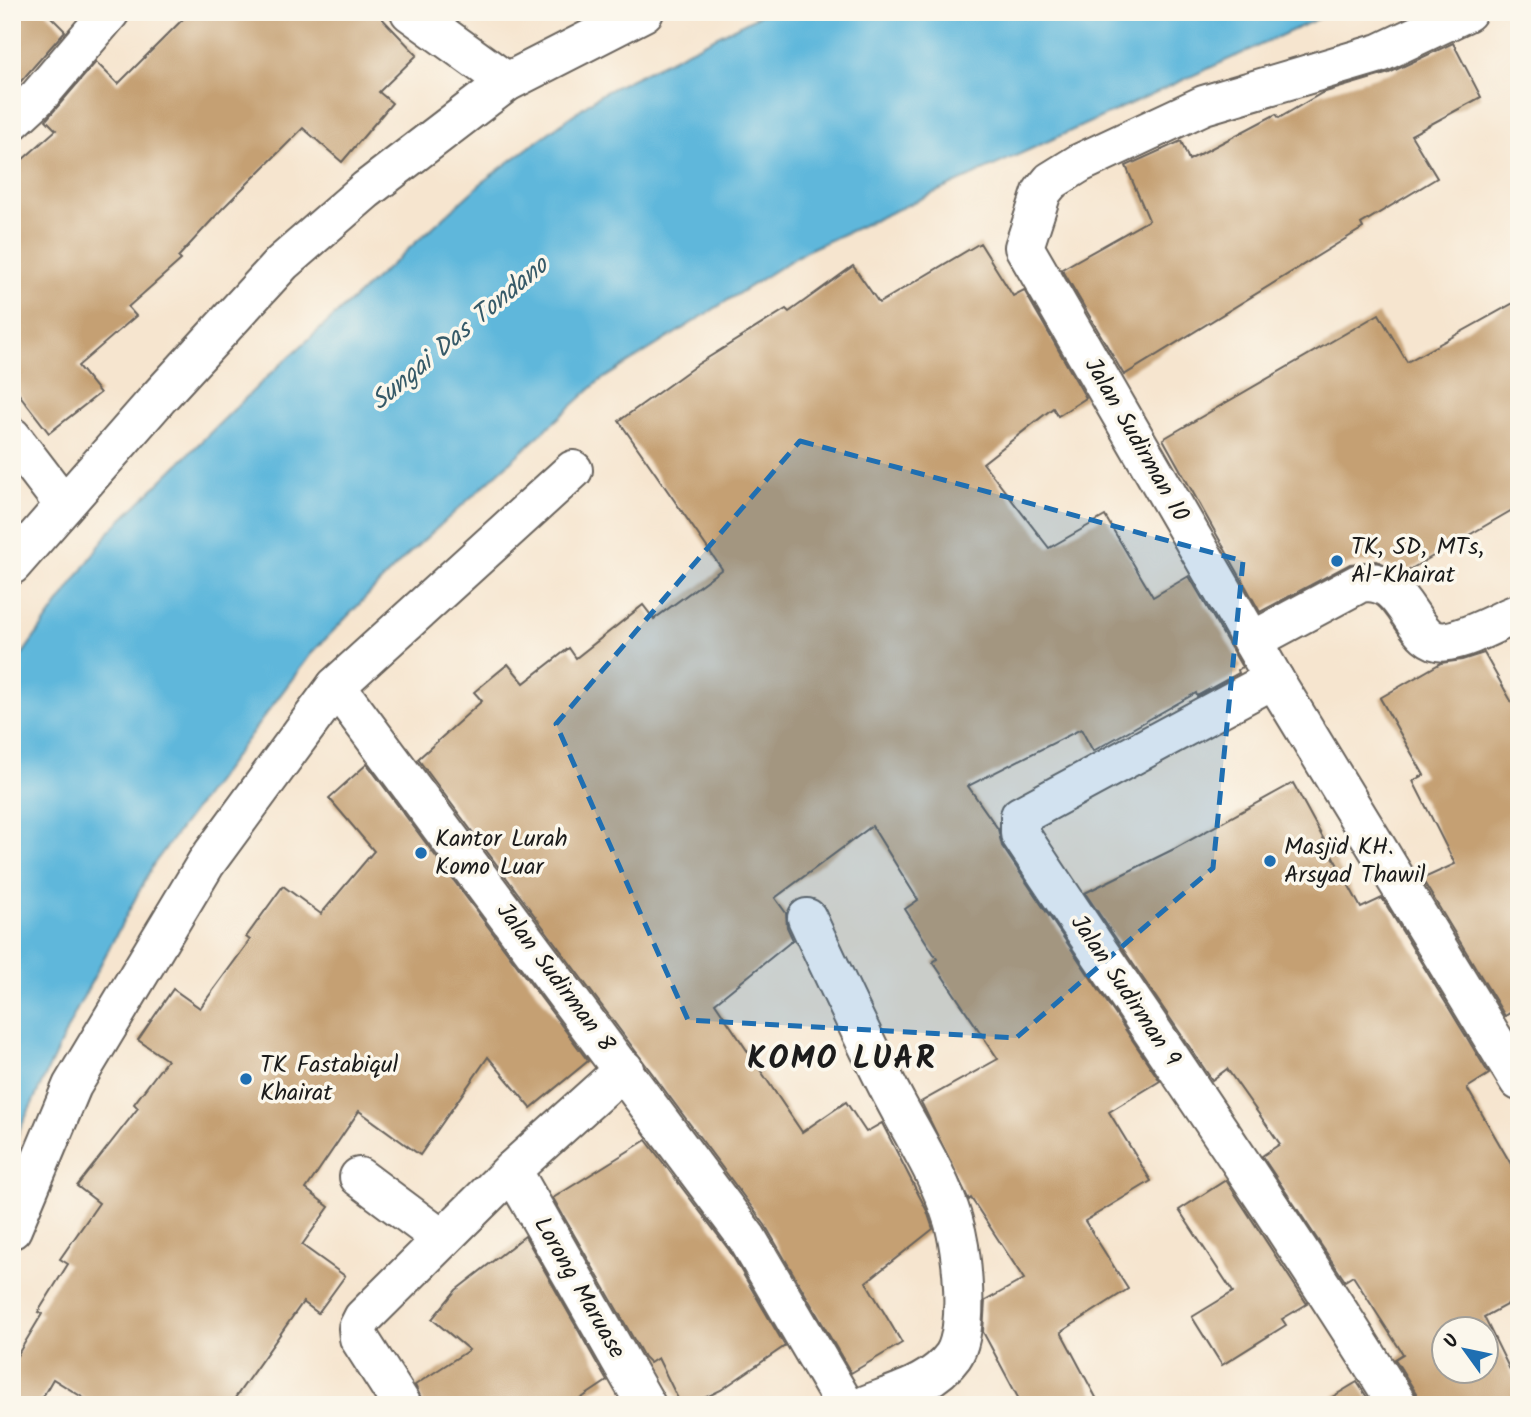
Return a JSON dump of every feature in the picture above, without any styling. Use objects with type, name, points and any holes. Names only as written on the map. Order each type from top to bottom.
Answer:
[{"type":"street","points":[[12,121],[38,97],[110,12]]},
{"type":"street","points":[[410,12],[507,82]]},
{"type":"street","points":[[12,565],[282,263],[366,190],[507,82],[644,12]]},
{"type":"street","name":"Jalan Sudirman 10","points":[[1467,12],[1380,53],[1186,113],[1080,163],[1051,181],[1037,204],[1024,247],[1274,679],[1519,1081]]},
{"type":"street","points":[[12,437],[64,505]]},
{"type":"street","points":[[12,1229],[72,1086],[135,980],[206,863],[336,686],[573,470]]},
{"type":"street","points":[[1252,641],[1360,583],[1370,581],[1380,582],[1394,592],[1423,632],[1433,639],[1446,642],[1519,613]]},
{"type":"street","name":"Jalan Sudirman 9","points":[[1274,679],[1020,816],[1018,825],[1020,834],[1131,1001],[1318,1276],[1398,1405]]},
{"type":"street","name":"Jalan Sudirman 8","points":[[336,686],[624,1069],[747,1238],[845,1405]]},
{"type":"street","points":[[807,918],[891,1093],[930,1164],[954,1221],[963,1277],[961,1328],[954,1355],[923,1383],[866,1405]]},
{"type":"street","points":[[402,1405],[359,1338],[358,1328],[363,1318],[512,1171],[624,1069]]},
{"type":"street","name":"Lorong Maruase","points":[[512,1171],[646,1405]]},
{"type":"street","points":[[359,1177],[442,1239]]},
{"type":"highlighted area","points":[[800,441],[1243,561],[1213,868],[1016,1038],[688,1020],[556,724]]},
{"type":"water","name":"Sungai Das Tondano","points":[[766,12],[1333,12],[806,251],[598,382],[402,560],[311,654],[153,865],[75,1013],[12,1146],[12,669],[110,531],[267,377],[486,179],[601,94]]},
{"type":"building","points":[[12,12],[46,12],[65,31],[15,88],[12,86]]},
{"type":"building","points":[[190,12],[376,12],[417,55],[379,92],[392,103],[342,162],[303,128],[222,209],[178,257],[181,260],[128,307],[136,316],[78,366],[100,393],[49,433],[12,385],[12,169],[56,130],[46,120],[96,62],[118,84]]},
{"type":"building","points":[[1453,43],[1481,97],[1411,135],[1437,178],[1361,224],[1363,228],[1124,375],[1062,269],[1149,220],[1126,166],[1181,141],[1189,160],[1276,114],[1279,118],[1322,93],[1389,73]]},
{"type":"building","points":[[980,243],[1013,296],[1024,290],[1086,398],[1058,416],[1053,408],[983,463],[1049,548],[1105,516],[1153,597],[1189,576],[1242,667],[1238,670],[1239,673],[1197,696],[1196,693],[1093,751],[1081,729],[968,786],[998,829],[1002,846],[1160,1081],[1109,1112],[1151,1181],[1085,1221],[1128,1289],[1061,1332],[1100,1405],[1022,1405],[983,1332],[985,1301],[1024,1279],[971,1198],[969,1200],[921,1102],[998,1059],[933,962],[937,959],[905,909],[918,900],[872,826],[775,898],[786,913],[787,927],[793,940],[715,1003],[802,1132],[846,1102],[866,1132],[882,1123],[927,1211],[933,1229],[866,1282],[902,1343],[851,1373],[765,1225],[418,759],[482,701],[474,692],[508,664],[524,683],[569,648],[576,658],[643,605],[654,619],[722,569],[619,421],[698,364],[786,309],[789,312],[853,266],[879,303]]},
{"type":"building","points":[[1519,300],[1519,506],[1404,573],[1377,561],[1350,564],[1260,612],[1163,439],[1379,314],[1407,362]]},
{"type":"building","points":[[1484,653],[1519,715],[1519,1007],[1505,1016],[1422,879],[1455,864],[1413,781],[1424,775],[1380,698],[1441,663]]},
{"type":"building","points":[[367,764],[588,1061],[531,1108],[488,1057],[420,1155],[359,1111],[306,1189],[329,1207],[302,1245],[345,1276],[318,1313],[303,1302],[230,1405],[95,1405],[53,1379],[38,1405],[12,1405],[12,1364],[42,1314],[38,1312],[68,1264],[60,1259],[99,1203],[77,1186],[138,1108],[134,1104],[167,1060],[138,1040],[173,989],[200,1008],[250,940],[246,937],[283,886],[321,914],[374,851],[329,798]]},
{"type":"building","points":[[1293,783],[1361,908],[1382,898],[1489,1074],[1467,1088],[1519,1178],[1519,1298],[1486,1316],[1430,1316],[1430,1386],[1500,1386],[1500,1349],[1519,1388],[1519,1405],[1420,1405],[1416,1393],[1395,1359],[1403,1354],[1353,1276],[1345,1281],[1262,1156],[1280,1144],[1227,1069],[1212,1080],[1085,893],[1174,849]]},
{"type":"building","points":[[646,1140],[729,1250],[785,1346],[721,1390],[690,1405],[681,1405],[658,1358],[650,1363],[644,1357],[553,1198]]},
{"type":"building","points":[[1226,1180],[1307,1304],[1282,1319],[1286,1325],[1222,1365],[1192,1317],[1233,1292],[1179,1210]]},
{"type":"building","points":[[525,1236],[607,1381],[571,1405],[424,1405],[415,1385],[469,1350],[432,1319],[456,1290]]},
{"type":"building","points":[[1357,1382],[1372,1405],[1319,1405]]},
{"type":"place","name":"TK, SD, MTs, Al-Khairat","points":[[1337,561]]},
{"type":"place","name":"Kantor Lurah Komo Luar","points":[[421,853]]},
{"type":"place","name":"Masjid KH. Arsyad Thawil","points":[[1270,861]]},
{"type":"place","name":"TK Fastabiqul Khairat","points":[[246,1079]]},
{"type":"district","name":"KOMO LUAR","points":[[842,1059]]}]
